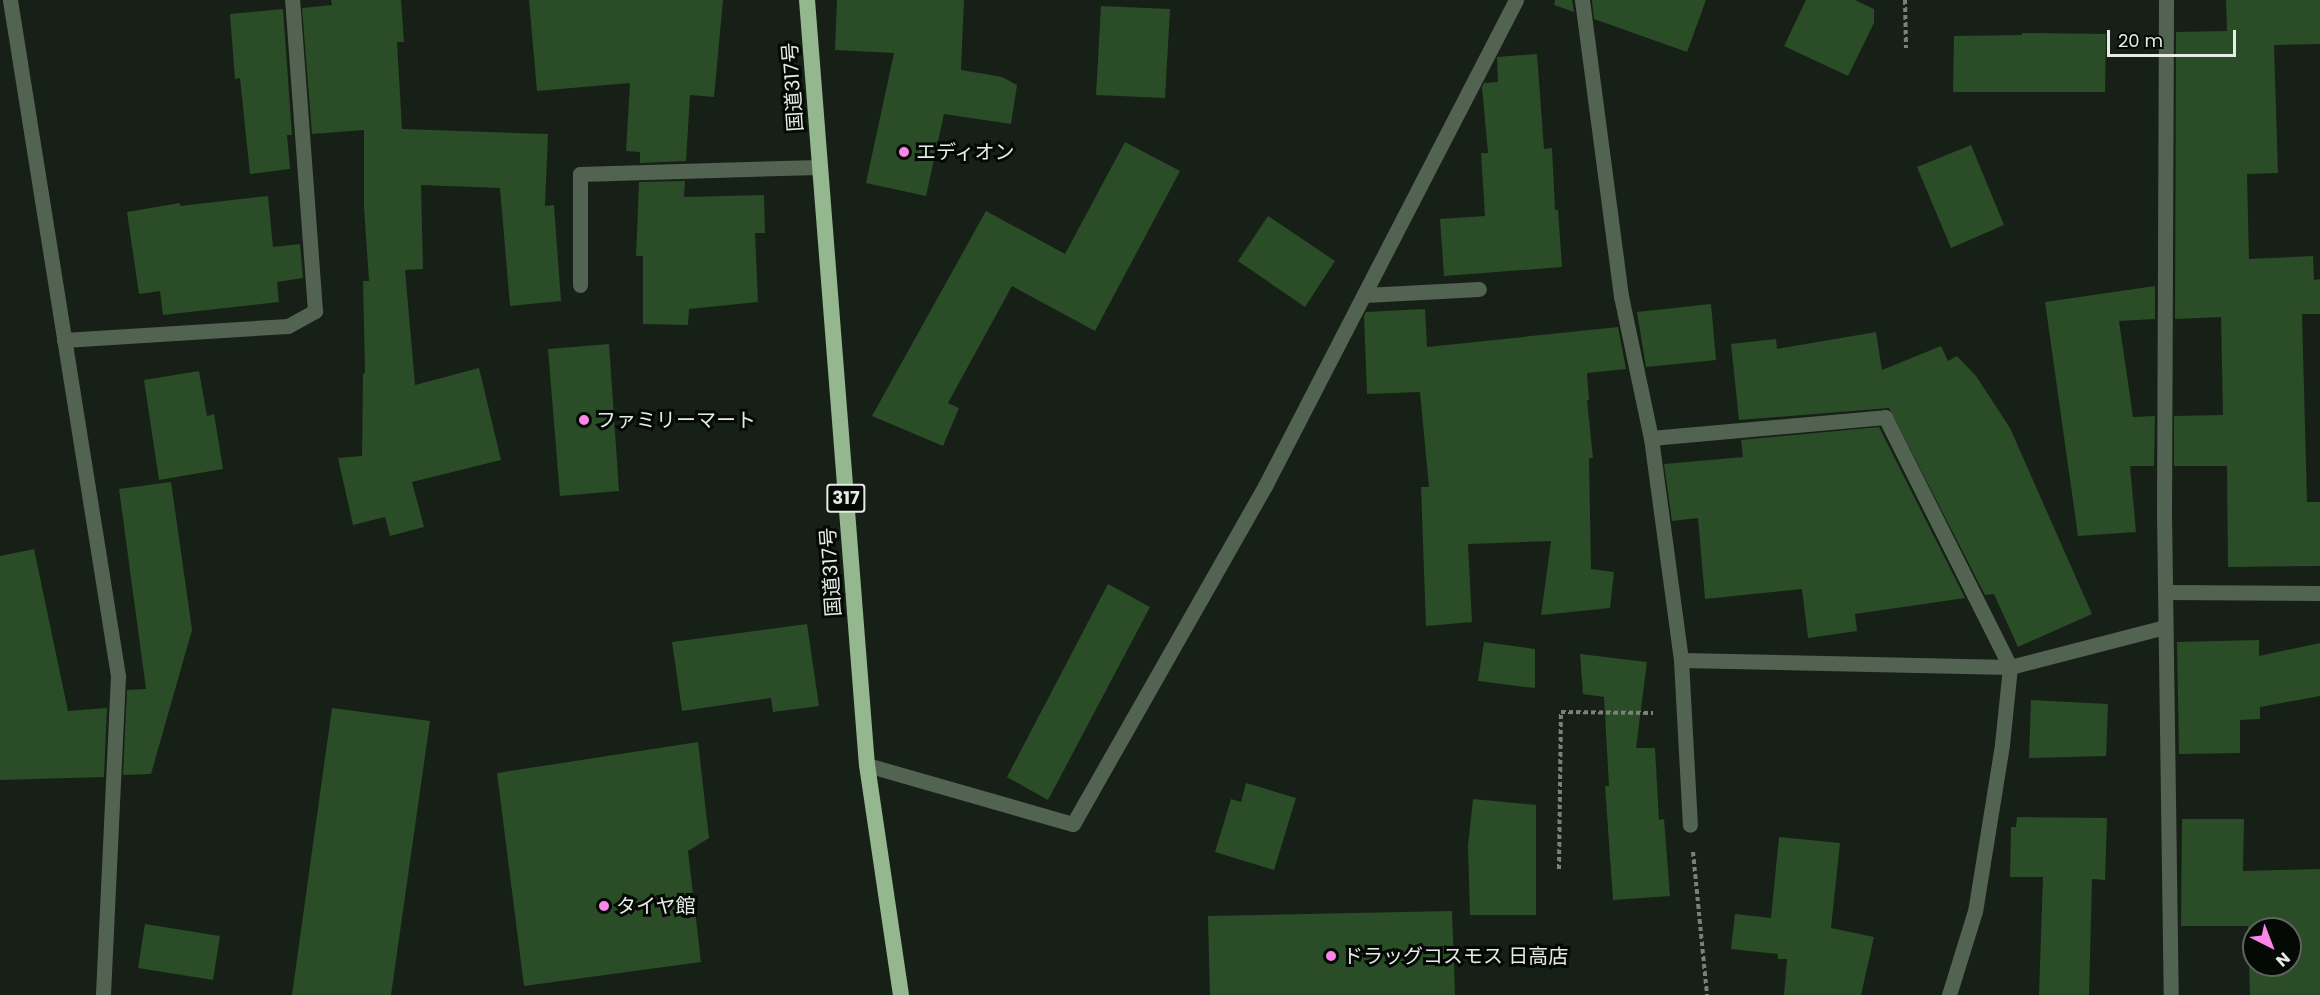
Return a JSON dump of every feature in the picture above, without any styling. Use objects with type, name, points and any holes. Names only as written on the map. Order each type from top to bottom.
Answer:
[{"type":"highway","name":"国道317号","points":[[807,0],[867,765],[901,995]]},
{"type":"street","points":[[10,0],[118,676],[103,995]]},
{"type":"street","points":[[64,340],[288,326],[315,311],[292,0]]},
{"type":"street","points":[[867,765],[1073,824],[1265,486],[1516,0]]},
{"type":"street","points":[[1582,0],[1621,296],[1651,438],[1681,660],[1690,825]]},
{"type":"street","points":[[2166,0],[2164,489],[2171,995]]},
{"type":"street","points":[[580,285],[580,174],[820,167]]},
{"type":"street","points":[[1365,296],[1479,289]]},
{"type":"street","points":[[1651,438],[1885,417],[2010,667],[2002,745],[1975,911],[1949,995]]},
{"type":"street","points":[[2166,592],[2320,593]]},
{"type":"street","points":[[1681,660],[2010,667],[2165,627]]},
{"type":"path","points":[[1905,0],[1906,48]]},
{"type":"path","points":[[1559,869],[1561,712],[1684,714]]},
{"type":"path","points":[[1690,825],[1707,995]]},
{"type":"building","points":[[331,0],[401,0],[404,42],[397,42],[402,129],[548,134],[545,206],[554,205],[561,301],[510,306],[500,188],[421,185],[423,269],[405,270],[415,385],[479,368],[501,460],[412,482],[424,527],[390,536],[385,517],[353,525],[338,458],[362,456],[363,374],[365,373],[363,281],[369,281],[364,207],[364,130],[312,134],[302,8],[332,5]]},
{"type":"building","points":[[529,0],[723,0],[714,97],[690,95],[686,161],[640,163],[640,152],[626,151],[630,83],[537,91]]},
{"type":"building","points":[[837,0],[964,0],[961,70],[1002,77],[1017,85],[1011,124],[944,114],[926,196],[866,183],[894,53],[835,50]]},
{"type":"building","points":[[1555,0],[1572,0],[1574,12],[1554,5]]},
{"type":"building","points":[[1592,0],[1706,0],[1687,52],[1594,19]]},
{"type":"building","points":[[1806,0],[1855,0],[1874,9],[1874,23],[1848,76],[1784,46]]},
{"type":"building","points":[[2226,0],[2320,0],[2320,44],[2274,45],[2278,173],[2247,174],[2249,259],[2313,256],[2314,280],[2320,279],[2320,314],[2302,314],[2307,502],[2320,502],[2320,566],[2228,567],[2227,466],[2174,466],[2174,416],[2223,415],[2221,317],[2175,319],[2176,32],[2227,31]]},
{"type":"building","points":[[1101,6],[1170,9],[1165,98],[1096,95]]},
{"type":"building","points":[[283,9],[292,135],[287,135],[290,169],[250,174],[240,78],[235,79],[230,14]]},
{"type":"building","points":[[2022,33],[2106,34],[2105,92],[1953,92],[1954,36],[2022,35]]},
{"type":"building","points":[[1537,54],[1544,149],[1552,148],[1555,210],[1558,210],[1562,267],[1444,276],[1440,219],[1485,216],[1481,153],[1488,153],[1482,87],[1484,83],[1498,82],[1497,57]]},
{"type":"building","points":[[1125,142],[1180,171],[1095,331],[1012,286],[948,403],[959,408],[943,446],[872,416],[986,211],[1065,254]]},
{"type":"building","points":[[1971,145],[2004,225],[1951,248],[1917,167]]},
{"type":"building","points":[[685,181],[684,197],[764,195],[765,233],[755,233],[758,302],[689,309],[688,325],[643,324],[643,256],[636,256],[639,182]]},
{"type":"building","points":[[268,196],[273,247],[300,244],[303,278],[277,282],[279,302],[163,315],[160,291],[139,294],[127,212],[180,203],[180,206]]},
{"type":"building","points":[[1268,216],[1335,261],[1305,307],[1238,261]]},
{"type":"building","points":[[2155,286],[2155,319],[2119,321],[2133,417],[2155,416],[2154,466],[2130,466],[2136,532],[2078,536],[2045,302]]},
{"type":"building","points":[[1711,304],[1716,360],[1646,367],[1637,312]]},
{"type":"building","points":[[1425,309],[1427,347],[1618,327],[1626,369],[1587,373],[1589,400],[1587,400],[1593,458],[1589,458],[1591,569],[1614,572],[1610,608],[1541,615],[1551,541],[1468,544],[1472,622],[1426,626],[1421,487],[1429,487],[1420,392],[1367,394],[1364,316],[1366,312]]},
{"type":"building","points":[[1876,332],[1882,370],[1941,346],[1948,361],[1957,356],[1976,376],[2010,428],[2092,614],[2018,647],[1994,594],[1985,595],[1889,408],[1739,420],[1731,344],[1776,339],[1777,349]]},
{"type":"building","name":"ファミリーマート","points":[[609,344],[619,491],[560,496],[548,349]]},
{"type":"building","points":[[199,371],[207,416],[214,414],[223,469],[159,480],[144,380]]},
{"type":"building","points":[[1879,427],[1965,598],[1855,614],[1857,631],[1808,638],[1802,589],[1705,599],[1698,518],[1672,521],[1664,464],[1743,457],[1741,440]]},
{"type":"building","points":[[171,482],[192,630],[151,774],[123,775],[127,690],[146,689],[119,489]]},
{"type":"building","points":[[34,549],[68,711],[107,708],[104,777],[0,780],[0,556]]},
{"type":"building","points":[[1108,584],[1150,607],[1048,800],[1007,777]]},
{"type":"building","points":[[807,624],[819,706],[773,712],[771,698],[682,711],[672,642]]},
{"type":"building","points":[[2259,640],[2259,656],[2320,643],[2320,696],[2260,707],[2260,719],[2240,720],[2240,753],[2179,754],[2177,642]]},
{"type":"building","points":[[1484,642],[1535,649],[1535,688],[1478,681]]},
{"type":"building","points":[[1580,654],[1647,662],[1636,748],[1655,748],[1659,820],[1664,819],[1670,896],[1613,900],[1605,786],[1609,786],[1604,697],[1583,694]]},
{"type":"building","points":[[2031,700],[2108,704],[2106,756],[2029,758]]},
{"type":"building","points":[[332,708],[430,721],[391,995],[292,995]]},
{"type":"building","name":"タイヤ館","points":[[698,742],[709,838],[688,851],[701,962],[524,986],[497,773]]},
{"type":"building","points":[[1246,783],[1296,798],[1274,870],[1215,852],[1231,799],[1241,802]]},
{"type":"building","points":[[1473,799],[1536,805],[1536,915],[1470,915],[1468,846]]},
{"type":"building","points":[[2017,817],[2107,818],[2105,880],[2092,879],[2089,995],[2039,995],[2043,877],[2010,877],[2011,827],[2016,827]]},
{"type":"building","points":[[2182,819],[2244,819],[2243,871],[2320,869],[2320,995],[2250,995],[2249,977],[2302,977],[2302,917],[2242,917],[2242,926],[2181,926]]},
{"type":"building","points":[[1779,837],[1840,843],[1831,928],[1874,937],[1861,995],[1784,995],[1787,959],[1778,959],[1778,954],[1731,949],[1735,914],[1771,918]]},
{"type":"building","name":"ドラッグコスモス 日高店","points":[[1452,911],[1455,995],[1210,995],[1208,916]]},
{"type":"building","points":[[145,924],[220,936],[213,980],[138,968]]},
{"type":"place","name":"エディオン","points":[[904,152]]},
{"type":"place","name":"ファミリーマート","points":[[584,420]]},
{"type":"place","name":"タイヤ館","points":[[604,906]]},
{"type":"place","name":"ドラッグコスモス 日高店","points":[[1331,956]]}]
